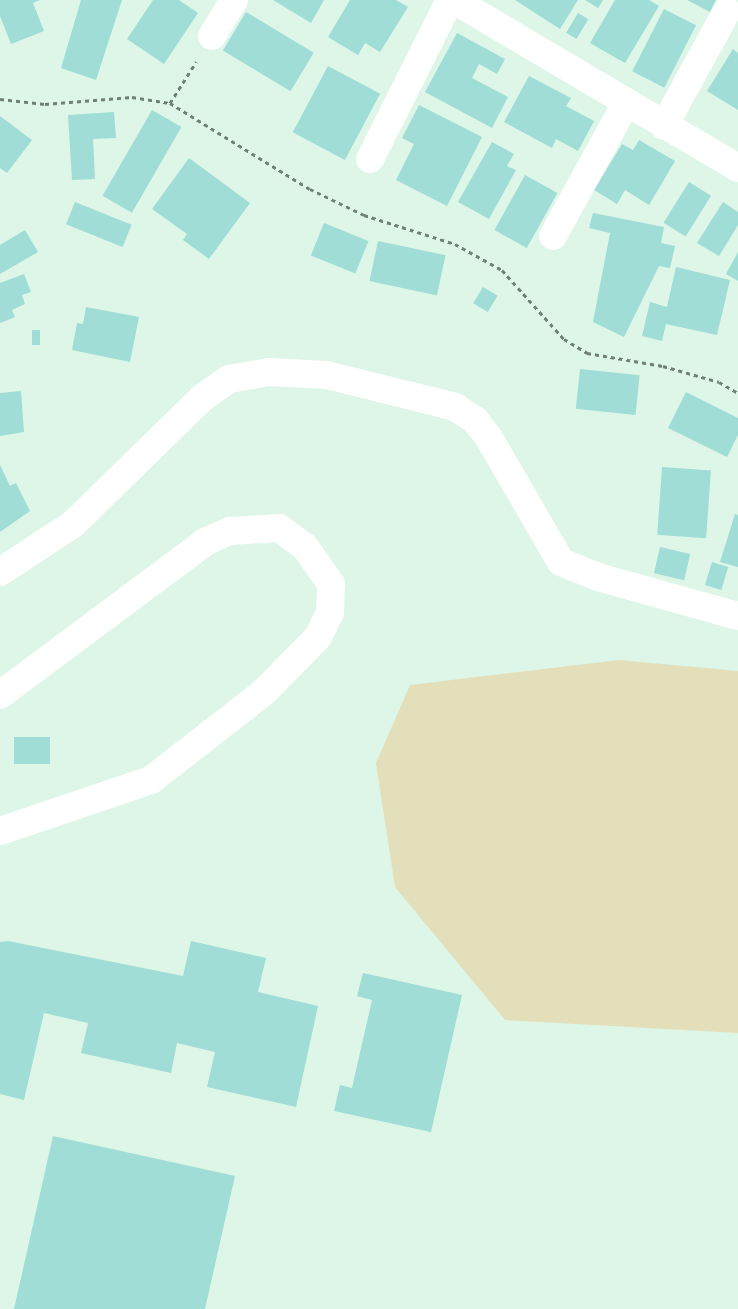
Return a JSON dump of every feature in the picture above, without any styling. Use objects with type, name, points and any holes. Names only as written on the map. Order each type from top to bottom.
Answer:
[{"type":"street","points":[[212,36],[234,0]]},
{"type":"street","points":[[370,159],[452,0],[491,10],[626,103],[738,168]]},
{"type":"street","points":[[664,126],[727,11]]},
{"type":"street","points":[[553,236],[626,103]]},
{"type":"street","points":[[0,572],[73,524],[202,398],[229,380],[268,372],[326,375],[455,407],[475,420],[489,438],[561,562],[598,577],[738,616]]},
{"type":"street","points":[[0,695],[205,542],[230,531],[279,528],[304,547],[330,584],[330,613],[318,637],[264,692],[151,780],[0,831]]},
{"type":"path","points":[[170,103],[212,36]]},
{"type":"path","points":[[0,99],[45,104],[132,97],[170,103],[310,189],[364,215],[455,244],[502,270],[564,339],[587,353],[664,366],[718,382],[738,393]]},
{"type":"shaded area","points":[[619,660],[738,671],[738,1033],[505,1020],[395,887],[376,763],[410,685]]},
{"type":"building","points":[[0,0],[40,0],[33,3],[44,31],[11,44],[0,16]]},
{"type":"building","points":[[81,0],[122,0],[96,80],[61,68]]},
{"type":"building","points":[[153,0],[179,0],[198,13],[164,64],[127,39]]},
{"type":"building","points":[[273,0],[324,0],[311,23]]},
{"type":"building","points":[[350,0],[396,0],[408,7],[380,52],[365,43],[358,55],[328,37]]},
{"type":"building","points":[[515,0],[578,0],[560,29]]},
{"type":"building","points":[[585,0],[603,0],[598,8]]},
{"type":"building","points":[[615,0],[649,0],[659,6],[625,63],[590,43]]},
{"type":"building","points":[[687,0],[716,0],[710,12]]},
{"type":"building","points":[[664,9],[696,25],[664,88],[632,71]]},
{"type":"building","points":[[246,12],[314,53],[291,91],[223,51]]},
{"type":"building","points":[[578,13],[588,19],[576,39],[566,33]]},
{"type":"building","points":[[457,33],[505,59],[497,74],[479,64],[472,78],[508,97],[492,128],[425,92]]},
{"type":"building","points":[[733,49],[738,53],[738,110],[707,91]]},
{"type":"building","points":[[328,66],[380,94],[345,160],[293,132]]},
{"type":"building","points":[[529,76],[571,98],[566,106],[594,121],[578,151],[556,139],[552,148],[504,122]]},
{"type":"building","points":[[419,105],[482,137],[447,206],[396,180],[414,144],[402,138]]},
{"type":"building","points":[[152,110],[181,127],[132,213],[103,196]]},
{"type":"building","points":[[114,112],[116,138],[93,139],[95,179],[72,180],[68,115]]},
{"type":"building","points":[[0,116],[32,140],[7,173],[0,168]]},
{"type":"building","points":[[639,140],[675,161],[649,205],[625,190],[617,204],[594,190],[622,144],[633,150]]},
{"type":"building","points":[[492,142],[514,154],[507,166],[516,170],[489,219],[458,202]]},
{"type":"building","points":[[189,158],[250,203],[209,259],[183,240],[187,234],[152,209]]},
{"type":"building","points":[[525,175],[557,193],[527,248],[494,230]]},
{"type":"building","points":[[689,182],[711,196],[686,236],[664,223]]},
{"type":"building","points":[[75,202],[132,225],[123,247],[66,224]]},
{"type":"building","points":[[723,202],[738,212],[738,225],[719,256],[697,243]]},
{"type":"building","points":[[593,213],[664,227],[661,243],[675,246],[670,268],[659,266],[624,337],[593,322],[610,233],[589,228]]},
{"type":"building","points":[[324,223],[369,241],[355,273],[311,255]]},
{"type":"building","points":[[25,230],[38,252],[0,274],[0,245]]},
{"type":"building","points":[[378,241],[445,255],[437,295],[369,281]]},
{"type":"building","points":[[738,252],[738,281],[726,274]]},
{"type":"building","points":[[676,267],[730,280],[717,335],[666,324],[662,341],[642,336],[650,302],[667,307]]},
{"type":"building","points":[[24,274],[31,292],[22,295],[25,304],[12,310],[15,317],[0,323],[0,283]]},
{"type":"building","points":[[483,287],[498,296],[488,312],[473,303]]},
{"type":"building","points":[[86,307],[139,317],[130,362],[72,350],[77,323],[83,324]]},
{"type":"building","points":[[32,330],[40,330],[40,345],[32,345]]},
{"type":"building","points":[[580,369],[640,375],[635,415],[576,409]]},
{"type":"building","points":[[21,391],[24,432],[0,436],[0,393]]},
{"type":"building","points":[[686,392],[738,418],[738,435],[727,457],[668,428]]},
{"type":"building","points":[[0,465],[10,486],[16,483],[30,511],[0,532]]},
{"type":"building","points":[[662,467],[711,470],[706,538],[657,535]]},
{"type":"building","points":[[735,514],[738,515],[738,567],[720,562]]},
{"type":"building","points":[[660,547],[690,554],[684,580],[654,573]]},
{"type":"building","points":[[712,562],[728,567],[721,590],[705,585]]},
{"type":"building","points":[[14,737],[50,737],[50,764],[14,764]]},
{"type":"building","points":[[8,941],[183,976],[191,941],[266,958],[258,992],[318,1006],[296,1107],[207,1087],[215,1052],[177,1043],[171,1073],[81,1053],[88,1023],[44,1013],[24,1100],[0,1094],[0,942]]},
{"type":"building","points":[[363,973],[462,995],[431,1132],[334,1111],[340,1085],[352,1088],[372,1000],[357,996]]},
{"type":"building","points":[[53,1136],[235,1176],[205,1309],[14,1309]]}]
